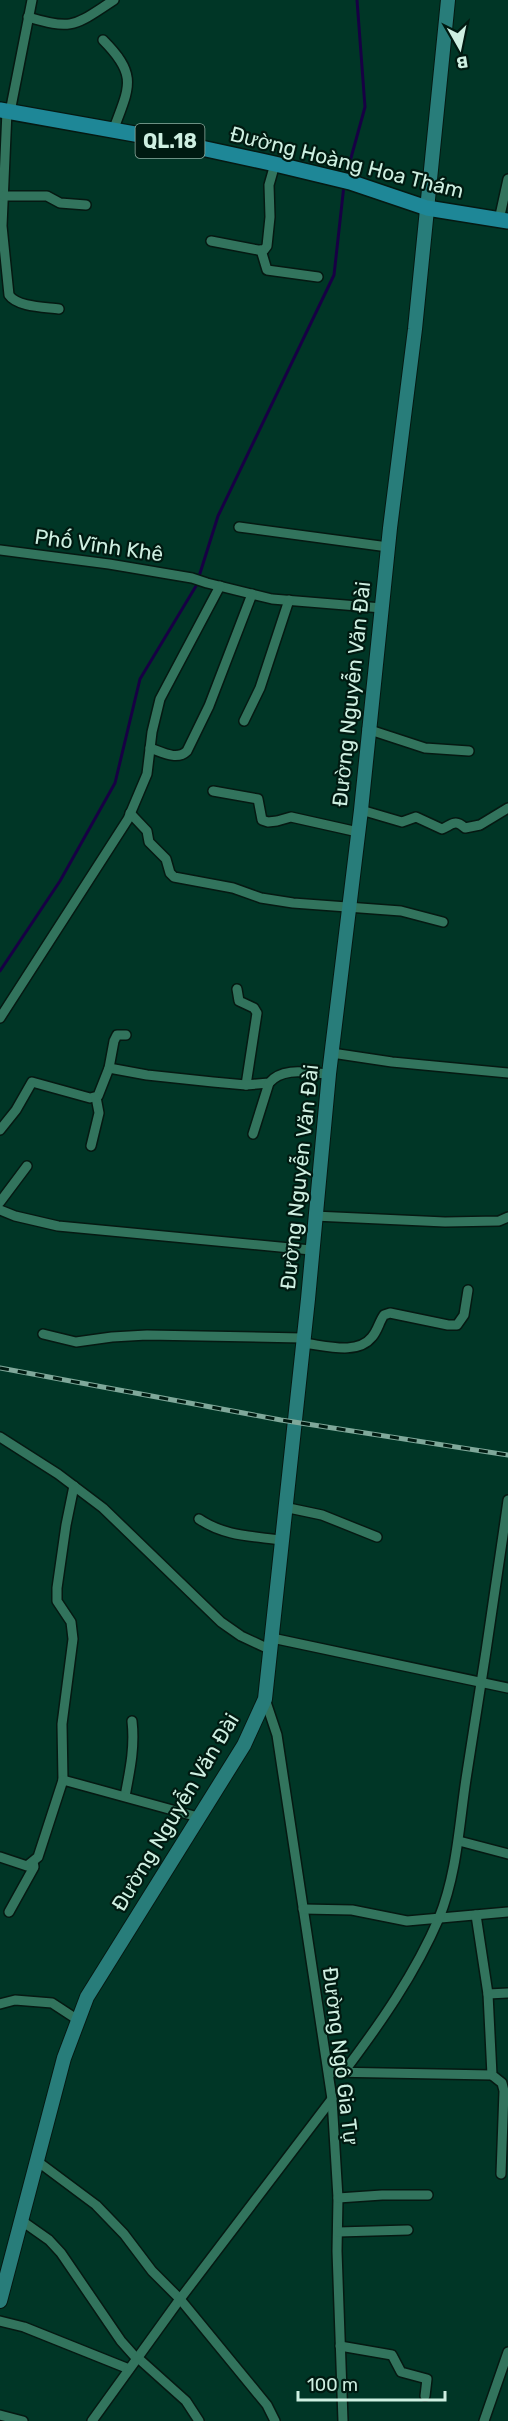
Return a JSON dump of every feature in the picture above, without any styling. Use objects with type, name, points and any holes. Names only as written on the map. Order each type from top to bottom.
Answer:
[{"type":"main road","name":"Đường Hoàng Hoa Thám","points":[[6,111],[275,164],[344,181],[427,207],[504,220]]},
{"type":"street","points":[[32,0],[6,111],[3,243],[9,295],[12,300],[59,309]]},
{"type":"street","points":[[28,17],[55,25],[70,26],[84,20],[114,0]]},
{"type":"street","name":"Đường Nguyễn Văn Đài","points":[[0,2301],[64,2058],[87,1997],[244,1745],[265,1699],[329,1074],[361,810],[367,729],[427,207],[448,0]]},
{"type":"street","points":[[103,40],[119,55],[127,70],[127,93],[113,131]]},
{"type":"street","points":[[211,241],[264,250],[268,242],[270,185],[275,164]]},
{"type":"street","points":[[504,220],[508,179]]},
{"type":"street","points":[[4,196],[48,196],[60,203],[86,205]]},
{"type":"street","points":[[261,250],[267,270],[318,277]]},
{"type":"street","points":[[238,527],[388,547]]},
{"type":"street","name":"Phố Vĩnh Khê","points":[[0,550],[109,564],[192,578],[220,586]]},
{"type":"street","points":[[0,1018],[52,934],[110,849],[130,813],[147,774],[160,699],[220,586],[289,600],[382,608]]},
{"type":"street","points":[[150,748],[177,756],[187,751],[209,706],[252,594]]},
{"type":"street","points":[[244,721],[260,688],[289,600]]},
{"type":"street","points":[[367,729],[425,748],[469,751]]},
{"type":"street","points":[[213,791],[258,799],[262,820],[268,822],[291,817],[358,832]]},
{"type":"street","points":[[361,810],[402,822],[416,817],[442,829],[455,822],[459,822],[465,828],[474,827],[506,812]]},
{"type":"street","points":[[130,813],[147,831],[149,842],[166,859],[170,873],[174,877],[233,888],[261,898],[401,911],[443,922]]},
{"type":"street","points":[[237,989],[239,1001],[254,1008],[257,1013],[246,1085]]},
{"type":"street","points":[[91,1146],[99,1113],[96,1097],[109,1068],[114,1041],[117,1035],[126,1035]]},
{"type":"street","points":[[333,1053],[392,1062],[508,1073]]},
{"type":"street","points":[[109,1068],[147,1075],[246,1085],[269,1083]]},
{"type":"street","points":[[253,1134],[269,1083],[275,1076],[296,1072],[329,1074]]},
{"type":"street","points":[[0,1130],[16,1110],[32,1082],[90,1098],[96,1097]]},
{"type":"street","points":[[0,1202],[27,1166]]},
{"type":"street","points":[[0,1210],[58,1226],[311,1250]]},
{"type":"street","points":[[314,1216],[445,1222],[499,1221],[508,1217]]},
{"type":"street","points":[[43,1334],[76,1342],[147,1335],[302,1340],[352,1348],[363,1345],[376,1331],[384,1315],[390,1313],[448,1325],[457,1324],[464,1315],[468,1290]]},
{"type":"street","points":[[0,1437],[75,1486],[103,1508],[221,1622],[242,1636],[271,1644],[508,1688]]},
{"type":"street","points":[[0,1857],[27,1866],[38,1857],[63,1780],[62,1724],[73,1639],[71,1622],[57,1600],[57,1588],[66,1525],[75,1486]]},
{"type":"street","points":[[344,2073],[398,1995],[439,1917],[451,1881],[459,1841],[508,1500]]},
{"type":"street","points":[[284,1507],[322,1515],[377,1537]]},
{"type":"street","points":[[199,1519],[214,1529],[229,1534],[280,1540]]},
{"type":"street","name":"Đường Ngô Gia Tự","points":[[265,1699],[277,1735],[332,2099],[338,2198],[343,2421]]},
{"type":"street","points":[[125,1796],[133,1758],[132,1721]]},
{"type":"street","points":[[63,1780],[198,1817]]},
{"type":"street","points":[[459,1841],[508,1854]]},
{"type":"street","points":[[9,1912],[34,1867],[33,1863]]},
{"type":"street","points":[[303,1909],[352,1910],[407,1921],[508,1912]]},
{"type":"street","points":[[476,1915],[488,1994],[492,2075]]},
{"type":"street","points":[[488,1994],[508,1993]]},
{"type":"street","points":[[0,2004],[15,2000],[52,2003],[78,2020]]},
{"type":"street","points":[[329,2072],[492,2075],[502,2083],[506,2101],[501,2174]]},
{"type":"street","points":[[92,2421],[180,2299],[332,2099]]},
{"type":"street","points":[[38,2161],[96,2205],[124,2234],[152,2271],[180,2299],[267,2405],[275,2421]]},
{"type":"street","points":[[338,2198],[428,2195]]},
{"type":"street","points":[[22,2220],[61,2253],[121,2341],[186,2401],[199,2421]]},
{"type":"street","points":[[338,2232],[408,2230]]},
{"type":"street","points":[[0,2320],[24,2327],[129,2369]]},
{"type":"street","points":[[340,2346],[392,2355],[400,2372],[427,2379],[425,2396]]},
{"type":"street","points":[[484,2421],[508,2352]]},
{"type":"street","points":[[0,2415],[23,2421]]},
{"type":"waterway","points":[[346,176],[365,107],[357,0]]},
{"type":"waterway","points":[[0,971],[60,881],[115,783],[140,679],[196,586],[218,516],[334,275],[344,185]]},
{"type":"railway","points":[[0,1368],[281,1420],[508,1455]]}]
